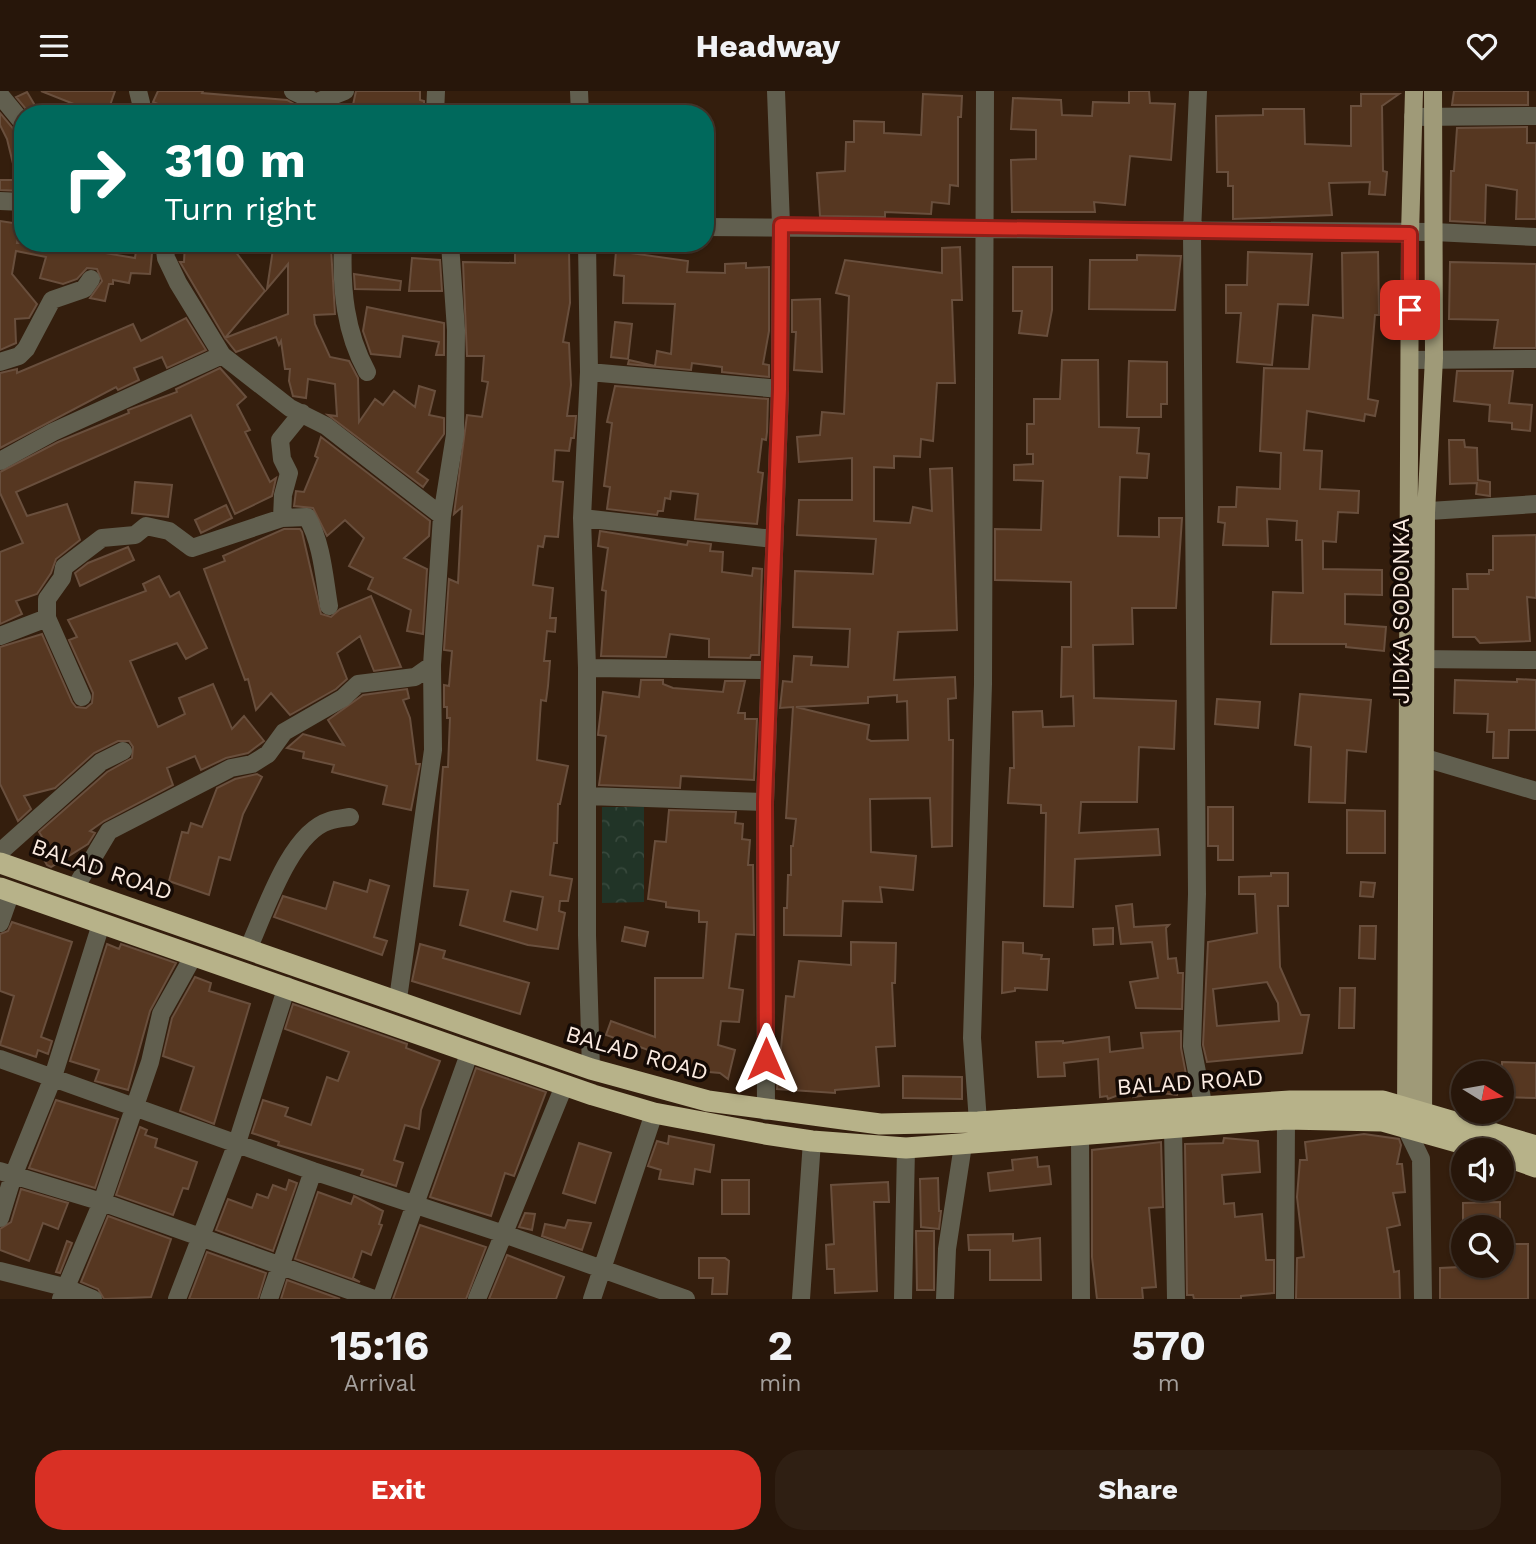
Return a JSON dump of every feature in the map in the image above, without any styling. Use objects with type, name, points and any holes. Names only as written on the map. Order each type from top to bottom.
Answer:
[{"type":"highway","name":"BALAD ROAD","points":[[0,863],[249,947],[591,1069],[708,1101],[766,1111],[880,1124],[978,1122],[1204,1109],[1290,1101],[1383,1101],[1414,1120],[1457,1138]]},
{"type":"highway","name":"BALAD ROAD","points":[[6,890],[287,986],[469,1054],[564,1086],[654,1114],[812,1141],[906,1148],[1286,1119],[1414,1120],[1536,1146]]},
{"type":"highway","points":[[1514,1159],[1536,1167]]},
{"type":"main road","name":"JIDKA SODONKA","points":[[1413,91],[1410,361],[1426,660],[1414,1120]]},
{"type":"main road","name":"JIDKA SODONKA","points":[[1414,1120],[1406,757],[1407,658],[1417,512],[1434,358],[1433,91]]},
{"type":"street","points":[[293,91],[310,102],[345,91]]},
{"type":"street","points":[[766,1111],[765,802],[780,389],[781,225],[776,91]]},
{"type":"street","points":[[978,1122],[972,1038],[982,684],[982,230],[985,91]]},
{"type":"street","points":[[1198,91],[1192,232],[1197,894],[1192,1046],[1204,1109]]},
{"type":"street","points":[[0,95],[14,112]]},
{"type":"street","points":[[1413,117],[1536,116]]},
{"type":"street","points":[[714,227],[781,225],[982,230],[1410,234],[1434,232],[1536,237]]},
{"type":"street","points":[[165,252],[177,283],[222,355],[302,413],[326,426],[442,516]]},
{"type":"street","points":[[343,252],[342,296],[346,320],[367,372]]},
{"type":"street","points":[[398,999],[433,750],[432,665],[442,516],[455,435],[457,384],[450,252]]},
{"type":"street","points":[[587,252],[589,372],[582,518],[587,668],[591,1069]]},
{"type":"street","points":[[0,362],[19,356],[52,300],[84,289],[91,279]]},
{"type":"street","points":[[0,461],[53,432],[222,355]]},
{"type":"street","points":[[1410,361],[1434,358],[1536,359]]},
{"type":"street","points":[[589,372],[780,389]]},
{"type":"street","points":[[282,518],[283,495],[289,473],[282,459],[280,440],[302,413]]},
{"type":"street","points":[[1417,512],[1536,504]]},
{"type":"street","points":[[82,697],[47,618],[47,599],[62,578],[64,566],[102,538],[135,535],[146,526],[169,531],[192,548],[282,518],[307,517],[320,550],[329,606]]},
{"type":"street","points":[[582,518],[773,539]]},
{"type":"street","points":[[0,636],[47,618]]},
{"type":"street","points":[[1407,658],[1536,660]]},
{"type":"street","points":[[75,888],[109,831],[231,768],[252,764],[268,754],[284,732],[343,698],[358,684],[415,677],[432,665]]},
{"type":"street","points":[[587,668],[768,670]]},
{"type":"street","points":[[0,852],[84,776],[122,751]]},
{"type":"street","points":[[1406,757],[1425,758],[1536,791]]},
{"type":"street","points":[[587,796],[765,802]]},
{"type":"street","points":[[249,947],[289,860],[304,838],[327,821],[351,817]]},
{"type":"street","points":[[0,923],[6,890]]},
{"type":"street","points":[[0,1218],[6,1174],[52,1080],[101,924]]},
{"type":"street","points":[[63,1293],[102,1202],[150,1062],[161,1014],[194,955]]},
{"type":"street","points":[[177,1299],[237,1143],[287,986]]},
{"type":"street","points":[[381,1299],[469,1054]]},
{"type":"street","points":[[0,1059],[52,1080],[683,1298]]},
{"type":"street","points":[[477,1299],[564,1086]]},
{"type":"street","points":[[592,1299],[654,1114]]},
{"type":"street","points":[[1285,1299],[1286,1119]]},
{"type":"street","points":[[1414,1120],[1421,1159],[1423,1299]]},
{"type":"street","points":[[1173,1127],[1176,1299]]},
{"type":"street","points":[[1080,1136],[1081,1299]]},
{"type":"street","points":[[801,1299],[812,1141]]},
{"type":"street","points":[[945,1299],[947,1249],[963,1145]]},
{"type":"street","points":[[903,1299],[906,1148]]},
{"type":"street","points":[[269,1299],[313,1171]]},
{"type":"street","points":[[6,1174],[102,1202],[374,1299]]},
{"type":"street","points":[[0,1271],[63,1293],[93,1299]]},
{"type":"green space","points":[[602,807],[644,807],[644,902],[602,903]]},
{"type":"building","points":[[41,91],[115,91],[110,105],[76,105]]},
{"type":"building","points":[[158,91],[203,91],[202,93],[287,100],[296,105],[160,105],[153,102]]},
{"type":"building","points":[[356,91],[420,91],[420,100],[424,101],[424,105],[353,105]]},
{"type":"building","points":[[1129,91],[1149,91],[1150,103],[1175,104],[1171,160],[1130,156],[1125,205],[1094,202],[1095,212],[1012,212],[1011,160],[1036,159],[1036,130],[1011,129],[1013,98],[1061,100],[1062,115],[1092,116],[1093,102],[1129,103]]},
{"type":"building","points":[[1454,91],[1528,91],[1528,105],[1452,105]]},
{"type":"building","points":[[27,92],[35,105],[23,105],[16,97]]},
{"type":"building","points":[[923,94],[962,96],[961,117],[958,117],[958,186],[950,185],[949,204],[932,202],[931,214],[885,212],[885,217],[820,216],[817,173],[845,171],[846,142],[854,142],[854,121],[884,122],[884,133],[921,135]]},
{"type":"building","points":[[1361,94],[1399,94],[1382,106],[1383,171],[1387,172],[1385,195],[1369,194],[1370,182],[1329,183],[1332,215],[1233,219],[1233,186],[1228,186],[1228,172],[1217,172],[1216,116],[1263,115],[1263,109],[1304,109],[1305,144],[1351,146],[1351,106],[1361,106]]},
{"type":"building","points":[[0,113],[14,130],[14,168],[7,139],[0,125]]},
{"type":"building","points":[[1527,127],[1527,143],[1536,143],[1536,219],[1516,219],[1517,190],[1486,185],[1485,223],[1450,221],[1451,171],[1454,171],[1457,128]]},
{"type":"building","points":[[0,180],[14,180],[14,191],[0,190]]},
{"type":"building","points":[[0,221],[14,223],[16,252],[12,274],[37,304],[29,318],[15,319],[16,343],[0,350]]},
{"type":"building","points":[[960,247],[962,300],[952,300],[955,383],[937,383],[933,441],[921,439],[920,457],[894,456],[894,468],[874,467],[874,521],[910,523],[913,507],[932,511],[930,469],[952,468],[957,630],[898,632],[894,680],[955,677],[956,698],[948,699],[949,740],[953,740],[952,846],[932,847],[930,798],[870,799],[871,852],[916,856],[913,890],[880,887],[882,902],[843,901],[841,936],[784,935],[784,908],[787,908],[788,875],[791,875],[791,846],[796,819],[786,818],[793,707],[780,708],[783,681],[792,682],[794,656],[812,657],[811,665],[848,667],[850,629],[793,627],[795,571],[873,574],[876,539],[797,535],[799,500],[852,500],[852,458],[799,462],[797,437],[820,435],[822,412],[844,414],[849,296],[836,293],[845,260],[942,273],[942,248]],"holes":[[[897,695],[897,702],[907,701],[908,740],[871,741],[867,739],[869,725],[796,707],[868,703],[868,697]]]},
{"type":"building","points":[[21,252],[99,252],[135,258],[136,252],[152,252],[150,274],[131,273],[129,283],[113,280],[113,284],[109,284],[105,301],[90,298],[102,281],[97,269],[87,268],[77,279],[63,284],[40,278],[46,257]]},
{"type":"building","points":[[185,252],[236,252],[265,291],[225,338],[180,262],[184,262]]},
{"type":"building","points":[[273,252],[331,252],[335,314],[314,315],[315,324],[330,357],[349,361],[358,378],[359,422],[375,399],[383,405],[394,391],[415,407],[419,386],[435,391],[429,415],[444,418],[444,434],[417,472],[428,480],[423,487],[328,415],[337,416],[335,384],[308,379],[306,398],[293,396],[289,381],[290,369],[285,369],[281,341],[279,345],[276,337],[236,352],[225,338],[288,314],[288,264],[267,289]]},
{"type":"building","points":[[515,252],[569,252],[570,303],[563,342],[569,343],[571,385],[567,416],[576,416],[574,438],[571,438],[569,451],[555,450],[553,481],[563,482],[558,537],[545,536],[543,547],[538,546],[533,585],[553,588],[550,618],[556,618],[555,632],[547,631],[544,661],[550,661],[546,701],[541,700],[537,760],[568,766],[558,804],[557,843],[554,843],[550,875],[572,879],[568,901],[560,901],[559,911],[565,913],[558,949],[528,945],[460,925],[468,890],[434,886],[443,767],[448,767],[450,718],[447,718],[447,707],[444,707],[444,685],[449,686],[452,651],[444,650],[449,579],[458,583],[462,507],[454,514],[467,415],[482,417],[488,382],[482,381],[484,356],[467,356],[463,262],[515,263]],"holes":[[[511,891],[543,897],[537,930],[504,921]]]},
{"type":"building","points":[[616,252],[688,261],[687,272],[725,273],[725,264],[746,263],[746,268],[769,267],[769,331],[763,364],[769,365],[769,377],[722,372],[722,367],[692,363],[691,370],[628,364],[629,360],[655,366],[657,351],[671,354],[675,304],[623,303],[624,276],[614,275]]},
{"type":"building","points":[[1248,252],[1312,254],[1308,305],[1278,304],[1272,365],[1237,362],[1241,313],[1226,313],[1226,285],[1247,285]]},
{"type":"building","points":[[1378,252],[1379,315],[1375,315],[1368,399],[1378,401],[1375,416],[1365,414],[1364,421],[1307,411],[1304,450],[1322,451],[1320,489],[1359,491],[1358,513],[1338,512],[1336,542],[1323,541],[1323,569],[1382,570],[1382,595],[1345,594],[1345,624],[1386,627],[1384,651],[1346,647],[1346,644],[1271,644],[1273,592],[1303,593],[1302,540],[1296,540],[1297,521],[1267,519],[1268,546],[1223,545],[1225,523],[1218,522],[1219,507],[1236,507],[1237,487],[1280,489],[1281,453],[1260,451],[1264,368],[1309,369],[1313,315],[1343,318],[1342,253]]},
{"type":"building","points":[[1137,255],[1181,256],[1175,310],[1089,309],[1090,260],[1137,260]]},
{"type":"building","points":[[412,258],[440,260],[442,291],[409,291]]},
{"type":"building","points":[[1450,262],[1536,264],[1536,348],[1494,348],[1498,320],[1449,319]]},
{"type":"building","points":[[1013,267],[1052,267],[1052,310],[1047,336],[1019,333],[1022,311],[1013,311]]},
{"type":"building","points":[[354,274],[401,281],[400,290],[355,289]]},
{"type":"building","points":[[820,299],[822,372],[794,370],[796,332],[792,332],[792,300]]},
{"type":"building","points":[[367,307],[444,323],[444,355],[436,355],[439,342],[403,336],[400,357],[371,354],[363,331]]},
{"type":"building","points":[[186,318],[206,350],[167,368],[162,357],[134,368],[139,380],[118,390],[116,387],[0,448],[0,373],[17,369],[17,373],[133,324],[141,341]]},
{"type":"building","points":[[615,322],[632,324],[628,359],[611,357]]},
{"type":"building","points":[[1062,360],[1098,360],[1099,427],[1139,428],[1137,453],[1149,454],[1147,478],[1120,477],[1118,536],[1159,537],[1159,518],[1182,518],[1176,608],[1132,608],[1133,644],[1093,645],[1094,698],[1176,701],[1174,749],[1139,747],[1137,802],[1081,802],[1079,833],[1158,829],[1160,855],[1075,859],[1073,907],[1044,906],[1046,813],[1041,813],[1041,805],[1008,803],[1010,768],[1014,768],[1013,712],[1042,711],[1043,727],[1074,726],[1073,696],[1061,697],[1062,647],[1071,647],[1071,582],[995,580],[995,529],[1041,530],[1043,481],[1014,480],[1014,465],[1033,464],[1033,454],[1027,454],[1027,424],[1034,424],[1034,399],[1060,399]]},
{"type":"building","points":[[1129,361],[1167,362],[1167,404],[1161,404],[1161,417],[1127,417]]},
{"type":"building","points":[[220,368],[246,397],[237,405],[250,430],[245,432],[270,482],[276,478],[272,496],[235,514],[191,415],[16,492],[27,516],[67,504],[80,540],[56,559],[51,573],[37,594],[16,601],[22,614],[0,624],[0,552],[23,543],[0,493],[0,472],[58,442],[129,413],[128,410],[177,392],[176,389]]},
{"type":"building","points":[[1457,371],[1513,371],[1509,403],[1532,405],[1530,431],[1512,429],[1512,423],[1489,421],[1490,405],[1454,401]]},
{"type":"building","points":[[615,386],[768,399],[766,440],[762,439],[758,472],[763,473],[757,524],[695,519],[698,494],[671,491],[670,499],[665,498],[663,511],[658,511],[657,515],[607,509],[610,487],[604,486],[612,423],[607,422]]},
{"type":"building","points":[[321,437],[430,521],[429,536],[404,558],[427,569],[423,634],[407,631],[411,610],[368,589],[373,578],[349,566],[364,538],[345,520],[327,536],[313,508],[294,506],[296,491],[304,492],[318,458],[315,456]]},
{"type":"building","points":[[1449,440],[1464,440],[1465,447],[1477,448],[1478,480],[1490,482],[1490,496],[1476,494],[1477,483],[1450,484]]},
{"type":"building","points":[[135,482],[172,485],[168,517],[132,513]]},
{"type":"building","points":[[226,505],[232,518],[201,533],[195,520]]},
{"type":"building","points":[[284,529],[300,529],[302,532],[321,614],[331,617],[340,609],[371,596],[401,667],[374,671],[360,636],[337,653],[347,679],[336,689],[290,715],[271,693],[256,710],[248,679],[245,680],[204,569],[225,561],[223,556]]},
{"type":"building","points":[[600,531],[687,545],[688,541],[711,544],[710,551],[723,552],[722,572],[752,576],[753,568],[762,569],[759,655],[751,655],[750,658],[709,657],[709,639],[670,634],[666,657],[601,656],[606,591],[602,590],[608,548],[598,546]]},
{"type":"building","points":[[1536,535],[1536,598],[1527,597],[1530,641],[1480,643],[1475,637],[1453,637],[1453,589],[1468,589],[1467,574],[1489,574],[1489,570],[1493,570],[1493,536]]},
{"type":"building","points":[[128,547],[134,560],[80,586],[75,573],[88,563]]},
{"type":"building","points":[[159,576],[170,597],[179,592],[207,648],[186,659],[177,643],[130,661],[158,727],[185,714],[179,698],[213,684],[232,729],[244,716],[264,741],[248,753],[226,758],[201,770],[195,756],[167,768],[173,785],[104,821],[90,831],[95,833],[88,844],[51,867],[40,853],[49,848],[39,832],[107,772],[132,758],[133,747],[129,741],[118,741],[94,753],[55,788],[24,796],[31,809],[18,821],[0,784],[0,647],[42,634],[72,702],[76,707],[86,708],[92,703],[93,693],[69,640],[77,637],[68,620],[146,591],[143,584]]},
{"type":"building","points":[[1517,679],[1536,680],[1536,730],[1509,730],[1508,758],[1493,758],[1494,732],[1487,732],[1488,714],[1454,713],[1455,680],[1517,682]]},
{"type":"building","points":[[641,680],[663,680],[663,684],[673,688],[723,692],[725,681],[745,681],[738,713],[745,713],[745,719],[757,719],[754,780],[681,776],[680,788],[599,785],[606,736],[598,735],[603,692],[639,697]]},
{"type":"building","points":[[407,689],[409,698],[403,700],[410,718],[416,764],[420,764],[411,810],[383,804],[387,786],[332,772],[334,765],[303,758],[304,752],[287,748],[303,734],[344,745],[328,720],[363,695]]},
{"type":"building","points":[[1300,694],[1371,700],[1366,752],[1347,750],[1345,803],[1309,802],[1311,747],[1295,745]]},
{"type":"building","points":[[1217,699],[1260,702],[1258,728],[1215,724]]},
{"type":"building","points":[[257,774],[262,777],[243,814],[230,860],[219,857],[209,895],[169,881],[182,832],[188,833],[191,823],[202,827],[217,788],[235,779]]},
{"type":"building","points":[[1208,807],[1233,807],[1233,860],[1218,860],[1218,846],[1208,846]]},
{"type":"building","points":[[669,810],[736,812],[735,823],[743,824],[742,839],[750,840],[748,865],[753,865],[754,935],[736,934],[729,988],[743,990],[739,1022],[721,1021],[718,1045],[735,1050],[728,1079],[720,1073],[653,1067],[654,1052],[606,1035],[611,1021],[655,1037],[655,978],[703,978],[707,922],[699,922],[699,911],[666,907],[666,902],[648,899],[655,841],[666,842]]},
{"type":"building","points":[[1347,810],[1385,811],[1385,853],[1347,853]]},
{"type":"building","points":[[1271,873],[1288,873],[1288,906],[1278,906],[1280,967],[1301,1015],[1309,1015],[1302,1053],[1207,1062],[1203,1045],[1208,942],[1257,933],[1255,894],[1239,894],[1239,877],[1271,876]],"holes":[[[1267,982],[1278,1003],[1279,1021],[1217,1026],[1213,989]]]},
{"type":"building","points":[[370,880],[389,886],[374,937],[387,941],[382,955],[274,917],[283,896],[326,909],[334,882],[367,892]]},
{"type":"building","points":[[1361,882],[1375,883],[1373,897],[1360,896]]},
{"type":"building","points":[[1132,904],[1134,927],[1169,925],[1166,928],[1168,959],[1176,958],[1178,973],[1183,973],[1182,1009],[1136,1008],[1130,982],[1158,978],[1152,942],[1121,944],[1116,906]]},
{"type":"building","points":[[12,922],[72,942],[41,1037],[52,1041],[48,1054],[38,1050],[36,1057],[0,1045],[14,996],[0,991],[0,934],[8,931]]},
{"type":"building","points":[[1360,926],[1376,926],[1375,959],[1359,958]]},
{"type":"building","points":[[625,927],[648,932],[645,946],[622,941]]},
{"type":"building","points":[[1113,928],[1113,944],[1094,945],[1093,929]]},
{"type":"building","points":[[851,942],[896,943],[895,983],[892,983],[895,1046],[876,1047],[879,1086],[835,1090],[835,1093],[777,1089],[786,996],[794,997],[799,961],[851,965]]},
{"type":"building","points":[[1003,942],[1023,943],[1023,953],[1042,955],[1041,959],[1049,959],[1047,990],[1015,988],[1015,991],[1002,993]]},
{"type":"building","points":[[107,944],[119,949],[121,944],[176,963],[150,1011],[128,1090],[95,1081],[99,1070],[70,1061]]},
{"type":"building","points":[[420,944],[445,951],[443,958],[529,983],[520,1014],[412,981]]},
{"type":"building","points":[[195,977],[211,983],[209,991],[250,1004],[214,1124],[180,1111],[194,1067],[163,1056],[172,1018]]},
{"type":"building","points":[[1340,988],[1355,988],[1354,1028],[1339,1028]]},
{"type":"building","points":[[293,1004],[407,1044],[406,1048],[440,1061],[421,1110],[419,1129],[405,1125],[394,1160],[403,1163],[396,1186],[361,1175],[363,1170],[278,1145],[279,1142],[252,1133],[263,1100],[288,1108],[285,1116],[311,1125],[327,1077],[338,1081],[349,1052],[285,1029]]},
{"type":"building","points":[[1181,1031],[1181,1048],[1189,1090],[1179,1089],[1177,1095],[1161,1093],[1133,1097],[1132,1090],[1108,1099],[1107,1096],[1100,1097],[1098,1059],[1064,1063],[1065,1076],[1038,1077],[1036,1042],[1063,1043],[1109,1037],[1110,1052],[1143,1048],[1141,1033]]},
{"type":"building","points":[[1514,1062],[1536,1063],[1536,1098],[1514,1097]]},
{"type":"building","points":[[476,1068],[546,1092],[514,1176],[505,1173],[491,1216],[430,1197]]},
{"type":"building","points":[[903,1076],[962,1077],[962,1099],[903,1098]]},
{"type":"building","points":[[56,1100],[118,1119],[95,1188],[29,1168]]},
{"type":"building","points":[[140,1127],[147,1130],[145,1135],[157,1139],[155,1147],[197,1162],[188,1189],[183,1188],[173,1215],[116,1195]]},
{"type":"building","points":[[1364,1134],[1399,1139],[1401,1145],[1397,1164],[1402,1164],[1405,1192],[1393,1193],[1400,1225],[1387,1228],[1394,1272],[1399,1271],[1400,1299],[1296,1299],[1297,1258],[1304,1257],[1297,1197],[1300,1160],[1307,1160],[1305,1142]]},
{"type":"building","points":[[669,1136],[714,1145],[710,1172],[695,1169],[693,1184],[659,1179],[661,1170],[648,1166],[657,1141],[668,1144]]},
{"type":"building","points":[[1224,1138],[1258,1141],[1260,1172],[1222,1175],[1224,1204],[1234,1203],[1235,1217],[1262,1214],[1266,1260],[1274,1260],[1274,1293],[1241,1296],[1241,1299],[1194,1299],[1193,1295],[1187,1295],[1185,1144],[1223,1143]]},
{"type":"building","points":[[1161,1142],[1163,1207],[1149,1208],[1156,1287],[1142,1288],[1143,1299],[1097,1299],[1092,1257],[1092,1150]]},
{"type":"building","points":[[579,1143],[611,1153],[595,1203],[563,1193]]},
{"type":"building","points":[[1037,1157],[1038,1167],[1049,1166],[1051,1184],[990,1191],[988,1173],[1013,1170],[1012,1160]]},
{"type":"building","points":[[938,1178],[941,1211],[939,1229],[921,1227],[920,1179]]},
{"type":"building","points":[[289,1180],[297,1183],[273,1251],[216,1230],[228,1199],[252,1208],[257,1194],[268,1198],[273,1185],[286,1190]]},
{"type":"building","points":[[722,1180],[749,1180],[749,1214],[722,1214]]},
{"type":"building","points":[[888,1182],[889,1202],[874,1202],[877,1291],[835,1293],[834,1269],[827,1269],[826,1245],[834,1244],[831,1185]]},
{"type":"building","points":[[21,1189],[68,1203],[58,1229],[43,1223],[29,1261],[0,1250],[0,1229],[11,1222]]},
{"type":"building","points":[[318,1192],[351,1204],[354,1196],[383,1211],[379,1224],[382,1225],[371,1255],[362,1251],[353,1278],[360,1282],[295,1259]]},
{"type":"building","points":[[1500,1202],[1500,1215],[1463,1215],[1463,1203]]},
{"type":"building","points":[[525,1213],[535,1214],[532,1230],[519,1227]]},
{"type":"building","points":[[108,1216],[171,1239],[151,1297],[104,1299],[98,1289],[81,1282]]},
{"type":"building","points":[[568,1220],[591,1223],[582,1250],[542,1236],[545,1224],[565,1228]]},
{"type":"building","points":[[420,1225],[486,1247],[466,1299],[393,1299]]},
{"type":"building","points":[[916,1231],[934,1231],[934,1290],[917,1290]]},
{"type":"building","points":[[1013,1234],[1013,1241],[1040,1238],[1041,1280],[990,1280],[990,1250],[969,1250],[968,1235]]},
{"type":"building","points":[[67,1241],[72,1243],[60,1273],[56,1272]]},
{"type":"building","points":[[1514,1244],[1528,1244],[1528,1299],[1440,1299],[1440,1268],[1451,1267],[1451,1278],[1514,1278]]},
{"type":"building","points":[[207,1252],[266,1273],[258,1299],[189,1299]]},
{"type":"building","points":[[507,1255],[564,1277],[556,1299],[489,1299]]},
{"type":"building","points":[[699,1258],[725,1258],[729,1261],[727,1294],[712,1294],[713,1278],[699,1278]]},
{"type":"building","points":[[287,1280],[340,1299],[281,1299]]},
{"type":"route","points":[[766,1059],[765,802],[780,389],[781,225],[982,230],[1410,234],[1410,310]]}]
